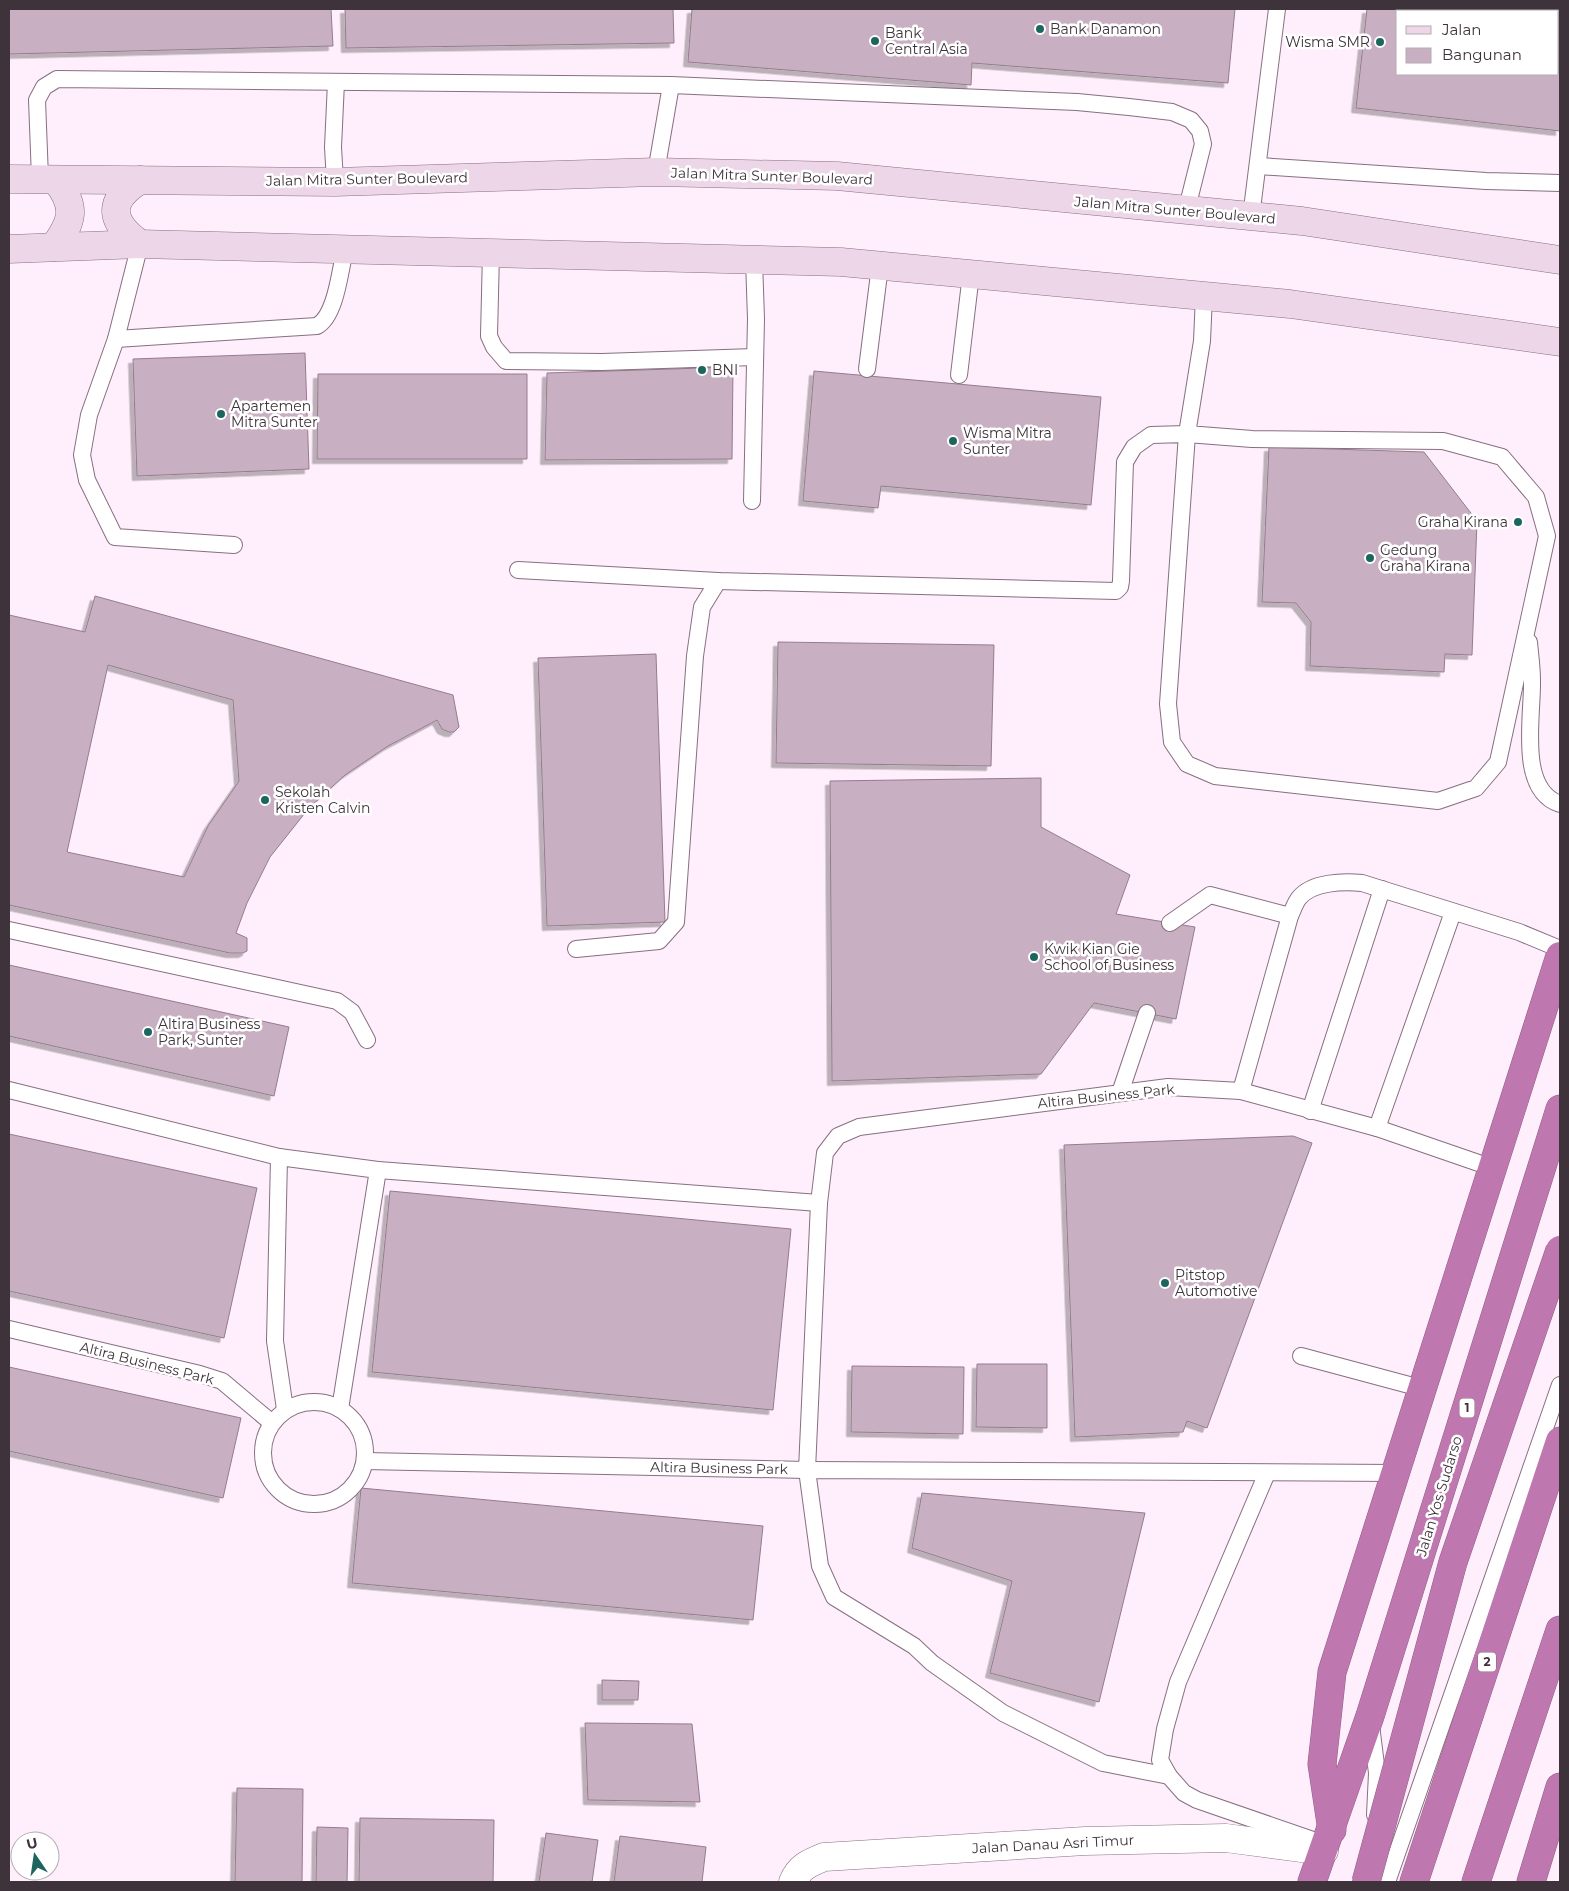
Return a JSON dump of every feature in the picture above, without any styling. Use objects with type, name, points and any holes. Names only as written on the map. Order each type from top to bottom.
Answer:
[{"type":"highway","points":[[1328,1842],[1322,1764],[1332,1672],[1424,1389],[1560,956]]},
{"type":"highway","name":"Jalan Yos Sudarso","points":[[1312,1882],[1328,1842],[1373,1706],[1560,1109]]},
{"type":"highway","points":[[1366,1882],[1453,1562],[1560,1250]]},
{"type":"highway","name":"2","points":[[1414,1882],[1560,1441]]},
{"type":"highway","points":[[1476,1882],[1560,1630]]},
{"type":"highway","points":[[1531,1882],[1560,1786]]},
{"type":"main road","name":"Jalan Mitra Sunter Boulevard","points":[[9,179],[335,182],[656,172],[837,176],[1302,222],[1560,260]]},
{"type":"main road","points":[[48,179],[66,193],[71,213],[66,230],[54,246]]},
{"type":"main road","points":[[140,180],[124,190],[116,204],[117,219],[124,232],[140,244]]},
{"type":"main road","points":[[9,249],[140,244],[841,262],[1290,304],[1560,342]]},
{"type":"street","name":"Jalan Danau Asri Timur","points":[[793,1882],[797,1872],[806,1864],[824,1857],[1085,1841],[1226,1838],[1328,1842]]},
{"type":"lane","points":[[1252,217],[1277,9]]},
{"type":"lane","points":[[48,179],[37,100],[44,87],[56,79],[671,85],[1077,102],[1172,112],[1191,120],[1200,131],[1203,144],[1186,212]]},
{"type":"lane","points":[[335,182],[333,147],[336,82]]},
{"type":"lane","points":[[656,172],[671,85]]},
{"type":"lane","points":[[1259,166],[1486,181],[1560,183]]},
{"type":"lane","points":[[140,244],[116,339],[89,415],[82,455],[87,480],[115,537],[234,545]]},
{"type":"lane","points":[[116,339],[317,326],[330,313],[345,250]]},
{"type":"lane","points":[[491,253],[489,336],[494,348],[506,361],[602,362],[755,357]]},
{"type":"lane","points":[[752,501],[755,357],[754,260]]},
{"type":"lane","points":[[867,369],[880,266]]},
{"type":"lane","points":[[959,375],[970,274]]},
{"type":"lane","points":[[518,570],[718,581],[1116,591],[1120,587],[1121,581],[1125,462],[1134,447],[1151,435],[1187,434],[1252,439],[1443,441],[1502,456],[1536,497],[1546,536],[1498,762],[1476,788],[1438,801],[1215,776],[1187,764],[1172,742],[1168,704],[1187,434],[1202,341],[1204,296]]},
{"type":"lane","points":[[576,949],[659,941],[676,922],[695,656],[702,607],[718,581]]},
{"type":"lane","points":[[1528,624],[1532,680],[1530,735],[1533,771],[1539,789],[1553,802],[1560,804]]},
{"type":"lane","points":[[1242,1091],[1290,916],[1300,897],[1318,887],[1338,881],[1362,882],[1519,932],[1560,949]]},
{"type":"lane","points":[[1310,1111],[1382,889]]},
{"type":"lane","points":[[1170,923],[1210,896],[1290,916]]},
{"type":"lane","points":[[1377,1128],[1453,912]]},
{"type":"lane","points":[[9,930],[337,1001],[352,1012],[367,1040]]},
{"type":"lane","points":[[1120,1093],[1146,1013]]},
{"type":"lane","name":"Altira Business Park","points":[[365,1461],[807,1470],[819,1203],[824,1153],[838,1136],[859,1127],[1168,1087],[1242,1091],[1377,1128],[1493,1168]]},
{"type":"lane","points":[[9,1090],[280,1157],[378,1170],[819,1203]]},
{"type":"lane","points":[[280,1157],[274,1342],[285,1409]]},
{"type":"lane","points":[[340,1409],[378,1170]]},
{"type":"lane","name":"Altira Business Park","points":[[9,1329],[200,1374],[222,1381],[272,1423]]},
{"type":"lane","points":[[1301,1356],[1424,1389]]},
{"type":"lane","points":[[1387,1882],[1560,1385]]},
{"type":"lane","points":[[317,1402],[329,1404],[340,1409],[358,1428],[364,1443],[365,1461],[356,1483],[338,1498],[315,1504],[290,1499],[275,1487],[265,1470],[263,1460],[264,1441],[272,1423],[285,1409],[317,1402]]},
{"type":"lane","points":[[1169,1776],[1103,1763],[1003,1713],[932,1663],[914,1646],[834,1597],[820,1566],[807,1470],[1267,1474],[1397,1473]]},
{"type":"lane","points":[[1267,1474],[1178,1682],[1165,1729],[1160,1760],[1169,1776],[1184,1792],[1196,1800],[1328,1842]]},
{"type":"lane","points":[[1373,1706],[1377,1773],[1375,1818],[1379,1882]]},
{"type":"building","points":[[9,9],[331,9],[333,46],[9,54]]},
{"type":"building","points":[[345,9],[673,9],[674,43],[346,48]]},
{"type":"building","points":[[692,9],[1235,9],[1228,83],[972,63],[971,85],[688,62]]},
{"type":"building","name":"Wisma SMR","points":[[1367,9],[1560,9],[1560,131],[1356,108]]},
{"type":"building","name":"Apartemen Mitra Sunter","points":[[305,353],[309,469],[137,476],[133,359]]},
{"type":"building","points":[[733,367],[732,459],[545,460],[547,373]]},
{"type":"building","name":"Wisma Mitra Sunter","points":[[814,371],[1101,397],[1091,505],[881,486],[878,508],[803,501]]},
{"type":"building","points":[[318,374],[527,374],[527,459],[317,459]]},
{"type":"building","name":"Gedung Graha Kirana","points":[[1269,447],[1424,452],[1477,521],[1472,655],[1445,654],[1444,672],[1310,666],[1311,622],[1296,603],[1262,602]]},
{"type":"building","points":[[95,596],[453,695],[459,727],[454,732],[449,732],[442,729],[437,720],[388,746],[345,775],[309,808],[270,857],[247,903],[236,933],[247,938],[247,951],[243,953],[230,953],[9,905],[9,615],[85,632]],"holes":[[[108,665],[233,700],[239,781],[208,826],[184,877],[67,852]]]},
{"type":"building","points":[[778,642],[994,645],[991,766],[776,763]]},
{"type":"building","points":[[656,654],[665,922],[547,926],[538,658]]},
{"type":"building","points":[[1041,778],[1041,827],[1130,875],[1116,914],[1195,927],[1176,1019],[1094,1003],[1041,1074],[832,1081],[830,781]]},
{"type":"building","name":"Altira Business Park, Sunter","points":[[9,965],[289,1027],[274,1096],[9,1036]]},
{"type":"building","points":[[9,1134],[257,1188],[224,1338],[9,1291]]},
{"type":"building","name":"Pitstop Automotive","points":[[1293,1136],[1312,1143],[1207,1428],[1187,1421],[1183,1432],[1075,1437],[1064,1145]]},
{"type":"building","points":[[390,1191],[791,1229],[773,1410],[372,1372]]},
{"type":"building","points":[[977,1364],[1047,1364],[1047,1428],[976,1427]]},
{"type":"building","points":[[852,1366],[964,1367],[963,1434],[851,1432]]},
{"type":"building","points":[[9,1367],[241,1418],[223,1498],[9,1451]]},
{"type":"building","points":[[361,1488],[763,1526],[753,1620],[352,1583]]},
{"type":"building","points":[[922,1493],[1145,1513],[1099,1702],[990,1673],[1012,1581],[912,1548]]},
{"type":"building","points":[[602,1680],[639,1681],[638,1700],[602,1700]]},
{"type":"building","points":[[585,1723],[692,1724],[700,1802],[588,1800]]},
{"type":"building","points":[[237,1788],[303,1789],[302,1882],[235,1882]]},
{"type":"building","points":[[360,1818],[494,1820],[493,1882],[359,1882]]},
{"type":"building","points":[[317,1827],[348,1828],[347,1882],[316,1882]]},
{"type":"building","points":[[546,1833],[598,1840],[592,1882],[539,1882]]},
{"type":"building","points":[[620,1836],[706,1847],[702,1882],[614,1882]]},
{"type":"place","name":"Bank Danamon","points":[[1040,29]]},
{"type":"place","name":"Bank Central Asia","points":[[875,41]]},
{"type":"place","name":"Wisma SMR","points":[[1380,42]]},
{"type":"place","name":"BNI","points":[[702,370]]},
{"type":"place","name":"Apartemen Mitra Sunter","points":[[221,414]]},
{"type":"place","name":"Wisma Mitra Sunter","points":[[953,441]]},
{"type":"place","name":"Graha Kirana","points":[[1518,522]]},
{"type":"place","name":"Gedung Graha Kirana","points":[[1370,558]]},
{"type":"place","name":"Sekolah Kristen Calvin","points":[[265,800]]},
{"type":"place","name":"Kwik Kian Gie School of Business","points":[[1034,957]]},
{"type":"place","name":"Altira Business Park, Sunter","points":[[148,1032]]},
{"type":"place","name":"Pitstop Automotive","points":[[1165,1283]]}]
